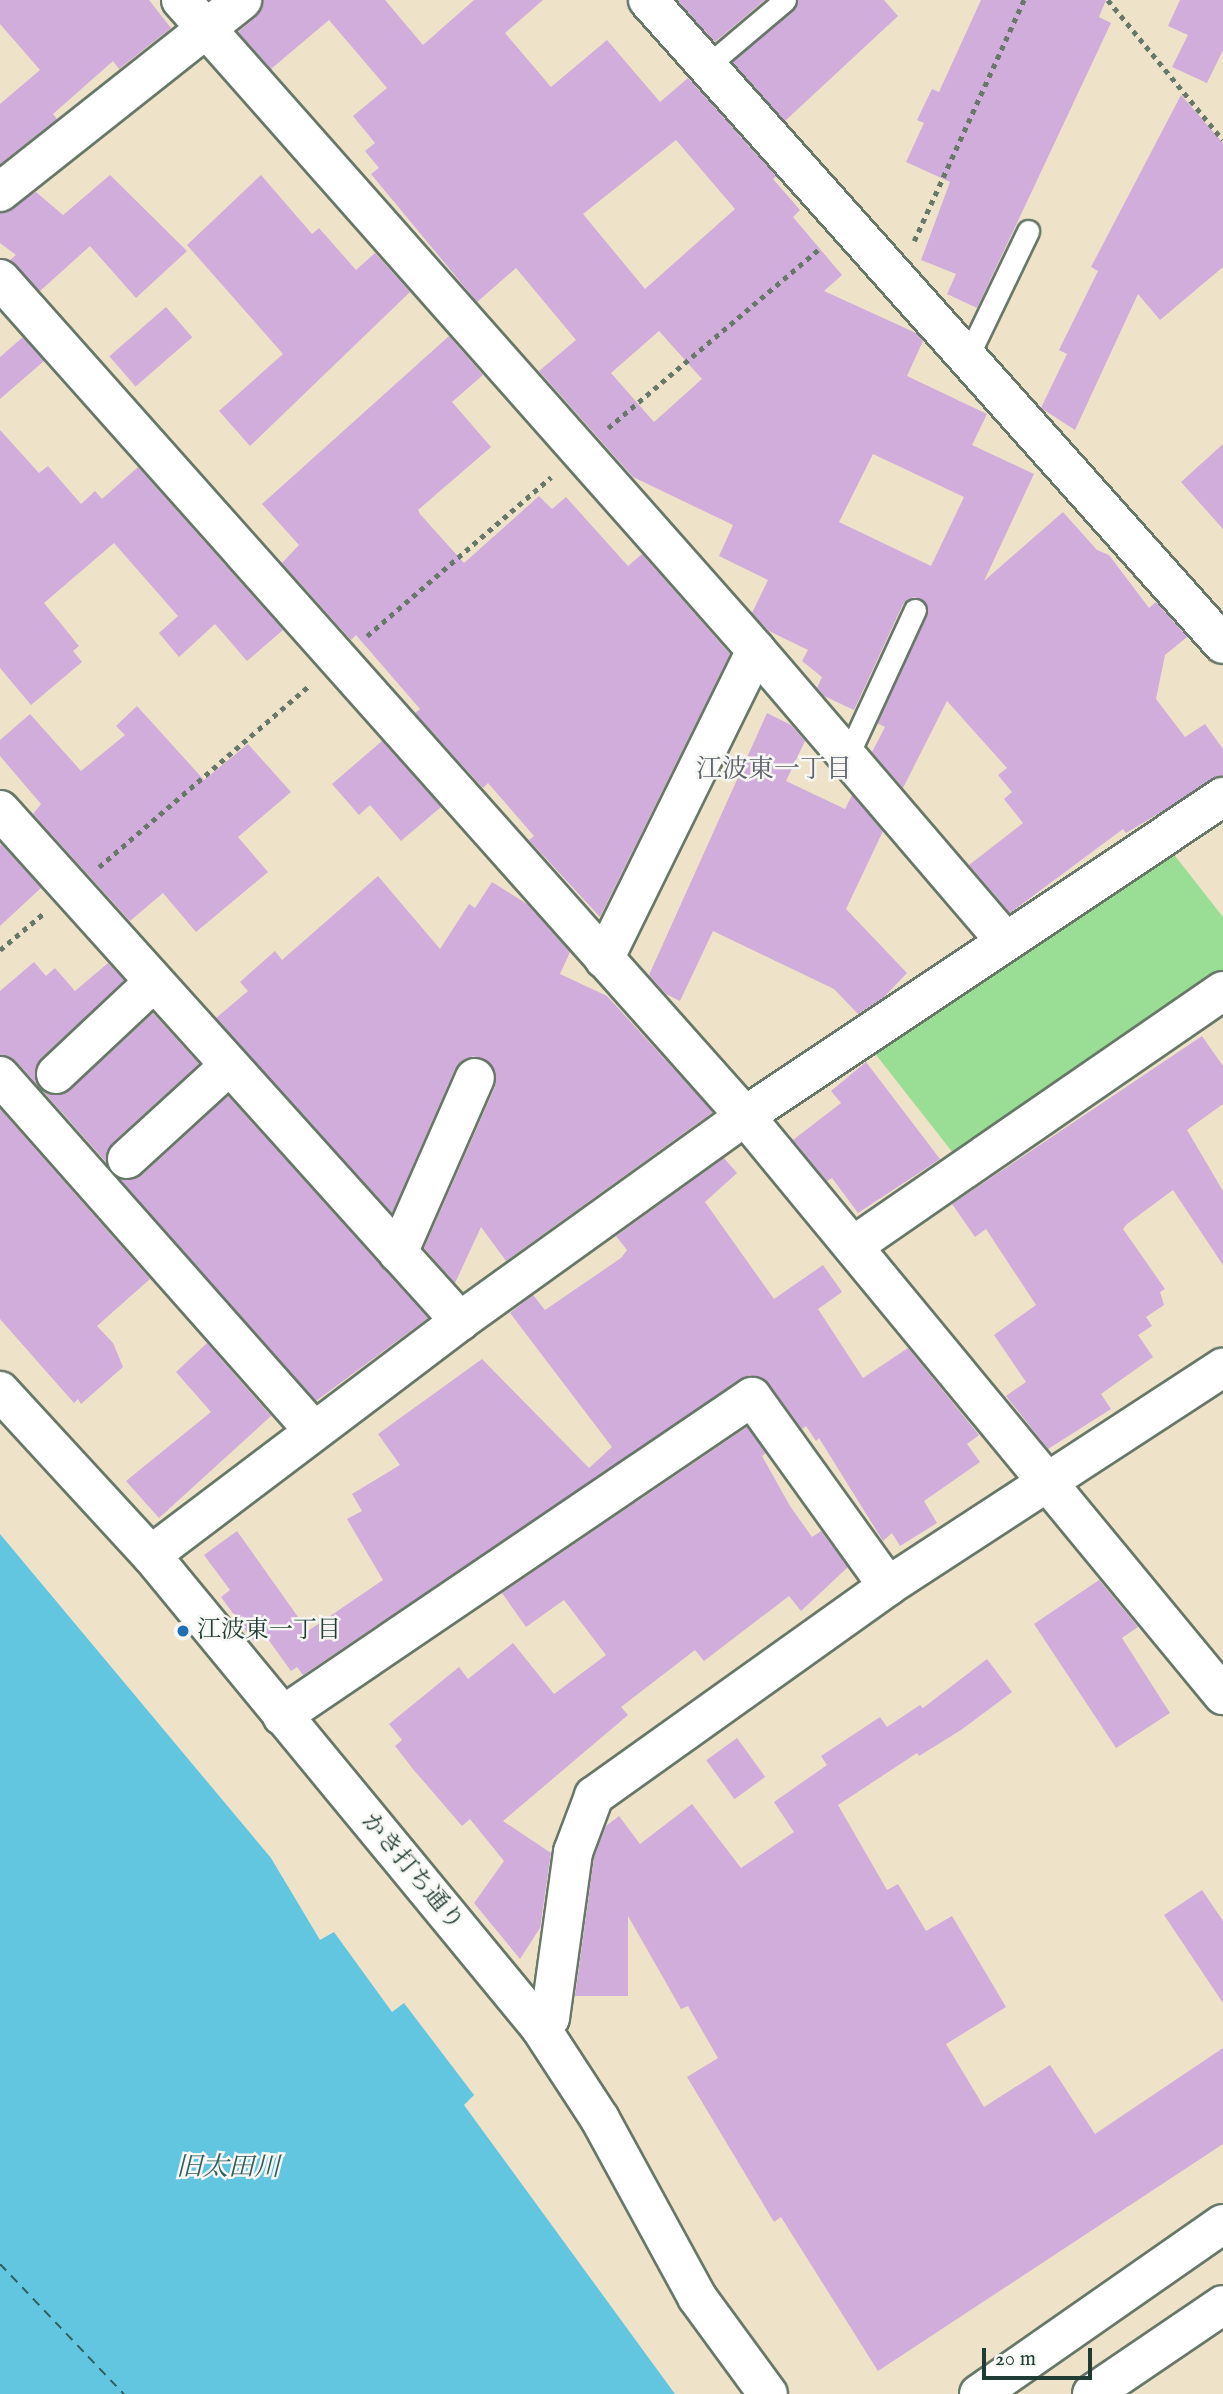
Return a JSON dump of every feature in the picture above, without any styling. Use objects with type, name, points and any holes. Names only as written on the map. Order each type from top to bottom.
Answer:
[{"type":"street","points":[[181,0],[756,650],[1004,939]]},
{"type":"street","points":[[0,192],[242,0]]},
{"type":"street","points":[[649,0],[1223,644]]},
{"type":"street","points":[[0,279],[337,662],[745,1116],[1223,1695]]},
{"type":"street","points":[[604,959],[756,650]]},
{"type":"street","points":[[151,1555],[460,1321],[745,1116],[1004,939],[1223,797]]},
{"type":"street","points":[[0,810],[70,891],[460,1321]]},
{"type":"street","points":[[56,1074],[153,983]]},
{"type":"street","points":[[853,1246],[1223,990]]},
{"type":"street","points":[[127,1159],[229,1066]]},
{"type":"street","points":[[0,1076],[314,1431]]},
{"type":"street","points":[[398,1253],[475,1078]]},
{"type":"street","points":[[540,2027],[550,2018],[573,1852],[594,1796],[888,1586],[1223,1368]]},
{"type":"street","name":"かき打ち通り","points":[[0,1391],[151,1555],[540,2027],[600,2119],[697,2297],[768,2394]]},
{"type":"street","points":[[282,1716],[752,1396],[888,1586]]},
{"type":"street","points":[[979,2394],[1223,2224]]},
{"type":"street","points":[[1092,2394],[1223,2305]]},
{"type":"lane","points":[[707,66],[785,0]]},
{"type":"lane","points":[[967,358],[1028,231]]},
{"type":"lane","points":[[848,757],[915,610]]},
{"type":"path","points":[[897,280],[1024,0]]},
{"type":"path","points":[[1108,0],[1223,140]]},
{"type":"path","points":[[0,950],[580,451],[848,225]]},
{"type":"green space","points":[[1168,847],[1223,917],[1223,976],[957,1158],[873,1051]]},
{"type":"water","name":"旧太田川","points":[[0,1534],[271,1858],[320,1940],[334,1932],[392,2012],[404,2003],[474,2095],[464,2105],[675,2394],[0,2394]]},
{"type":"building","points":[[0,0],[149,0],[171,28],[119,69],[113,61],[53,114],[57,119],[0,164],[0,104],[40,70],[0,24]]},
{"type":"building","points":[[263,0],[385,0],[423,45],[474,0],[543,0],[505,33],[551,87],[607,40],[660,102],[688,78],[776,176],[773,179],[800,210],[793,217],[842,275],[824,291],[916,333],[923,341],[907,376],[987,414],[972,445],[1034,474],[984,581],[1063,512],[1097,550],[1109,555],[1149,608],[1156,602],[1187,637],[1165,655],[1156,699],[1185,737],[1205,724],[1223,749],[1223,775],[1126,833],[1123,829],[1010,913],[969,865],[1023,823],[1004,799],[1012,792],[998,775],[1007,768],[947,701],[903,788],[872,752],[885,727],[877,723],[927,616],[925,602],[914,597],[903,604],[854,710],[824,696],[817,688],[822,677],[802,661],[808,650],[769,631],[752,613],[768,580],[719,556],[733,525],[633,477],[539,371],[576,340],[516,268],[477,302],[371,174],[379,168],[365,151],[375,143],[353,116],[387,88],[329,20],[271,69],[238,32],[256,17]],"holes":[[[676,140],[735,209],[645,289],[583,214]],[[659,331],[702,379],[654,422],[611,373]],[[873,454],[964,497],[931,566],[839,522]]]},
{"type":"building","points":[[677,0],[765,0],[715,42]]},
{"type":"building","points":[[798,0],[884,0],[898,16],[785,121],[732,62],[793,10]]},
{"type":"building","points":[[981,0],[1106,0],[1099,17],[1111,23],[977,308],[947,294],[956,274],[921,260],[950,182],[906,162],[924,123],[917,120],[932,89],[939,92]]},
{"type":"building","points":[[1180,0],[1223,0],[1223,50],[1207,83],[1172,67],[1188,35],[1168,26]]},
{"type":"building","points":[[1181,95],[1223,143],[1223,267],[1160,320],[1138,294],[1075,430],[1041,408],[1067,354],[1059,350],[1098,271],[1091,267]]},
{"type":"building","points":[[110,175],[187,251],[136,298],[90,246],[40,291],[10,260],[16,255],[0,243],[0,213],[36,192],[63,215]]},
{"type":"building","points":[[261,175],[312,234],[319,228],[356,270],[375,253],[410,292],[250,446],[219,411],[283,354],[187,245]]},
{"type":"building","points":[[166,307],[192,337],[136,386],[109,356]]},
{"type":"building","points":[[449,336],[483,375],[452,402],[491,447],[418,510],[420,514],[464,563],[539,496],[552,509],[566,497],[628,566],[642,554],[730,654],[600,917],[529,840],[534,836],[488,783],[483,788],[415,713],[420,709],[356,635],[351,640],[282,563],[299,545],[262,504]]},
{"type":"building","points":[[23,337],[44,361],[0,399],[0,357]]},
{"type":"building","points":[[0,430],[39,473],[48,466],[81,504],[95,491],[102,499],[138,467],[283,630],[247,661],[215,624],[179,657],[159,633],[178,616],[114,543],[44,603],[79,646],[73,651],[82,662],[31,705],[0,668]]},
{"type":"building","points":[[1223,444],[1223,529],[1181,482]]},
{"type":"building","points":[[137,706],[204,780],[248,744],[291,792],[238,837],[268,872],[196,932],[163,893],[130,921],[33,814],[41,804],[0,756],[0,740],[30,714],[81,771],[125,735],[116,726]]},
{"type":"building","points":[[767,713],[791,725],[805,741],[786,781],[845,809],[852,795],[883,831],[846,909],[907,973],[884,997],[858,1014],[834,989],[713,931],[680,1001],[666,994],[649,975]]},
{"type":"building","points":[[382,741],[441,807],[401,841],[370,805],[359,815],[332,784]]},
{"type":"building","points":[[1,844],[41,888],[0,926],[0,846]]},
{"type":"building","points":[[378,876],[440,949],[469,904],[475,908],[492,882],[527,904],[570,952],[560,974],[607,996],[713,1112],[506,1261],[481,1227],[455,1283],[424,1248],[495,1087],[492,1065],[473,1056],[455,1069],[392,1213],[216,1018],[248,991],[240,982],[275,951],[282,960]]},
{"type":"building","points":[[34,962],[46,976],[55,968],[75,991],[108,963],[124,980],[41,1059],[35,1068],[39,1087],[16,1061],[0,1055],[0,991]]},
{"type":"building","points":[[153,1013],[199,1064],[112,1143],[106,1162],[42,1090],[60,1095],[70,1090]]},
{"type":"building","points":[[1202,1036],[1223,1066],[1223,1104],[1187,1130],[1223,1191],[1223,1265],[1173,1190],[1127,1224],[1123,1229],[1165,1289],[1160,1292],[1164,1305],[1146,1317],[1152,1326],[1138,1335],[1153,1357],[1101,1394],[1111,1409],[1048,1449],[1006,1396],[1026,1382],[994,1335],[1036,1305],[986,1229],[975,1237],[952,1204]]},
{"type":"building","points":[[866,1062],[940,1159],[858,1213],[832,1178],[827,1181],[793,1140],[841,1103],[831,1091]]},
{"type":"building","points":[[228,1096],[428,1318],[316,1401],[121,1180],[142,1175]]},
{"type":"building","points":[[0,1109],[150,1279],[97,1326],[113,1343],[123,1367],[81,1404],[78,1399],[74,1403],[0,1319]]},
{"type":"building","points":[[724,1158],[737,1173],[705,1202],[774,1299],[823,1265],[842,1292],[818,1309],[863,1378],[908,1348],[979,1435],[967,1444],[980,1462],[924,1501],[937,1523],[900,1546],[892,1533],[883,1541],[819,1438],[816,1441],[806,1426],[802,1429],[769,1384],[750,1375],[303,1675],[297,1667],[291,1671],[265,1635],[254,1642],[221,1597],[230,1590],[204,1555],[237,1531],[308,1631],[383,1580],[347,1519],[362,1511],[352,1494],[400,1465],[378,1434],[482,1359],[589,1468],[612,1447],[510,1313],[533,1295],[545,1310],[621,1258],[627,1250],[616,1236]]},
{"type":"building","points":[[207,1343],[271,1416],[159,1518],[126,1481],[211,1412],[176,1372]]},
{"type":"building","points":[[747,1427],[766,1453],[762,1456],[790,1506],[812,1537],[821,1531],[848,1567],[801,1611],[789,1596],[704,1661],[695,1650],[621,1707],[628,1715],[503,1821],[551,1853],[540,1928],[520,1959],[474,1903],[504,1861],[470,1819],[462,1826],[413,1769],[395,1746],[402,1740],[389,1724],[459,1667],[468,1679],[513,1643],[554,1694],[606,1655],[564,1600],[526,1627],[502,1593]]},
{"type":"building","points":[[1099,1580],[1138,1627],[1122,1638],[1170,1713],[1116,1748],[1034,1624]]},
{"type":"building","points":[[987,1659],[1012,1692],[961,1730],[919,1756],[917,1753],[838,1805],[887,1890],[898,1884],[926,1931],[952,1916],[1006,2007],[946,2044],[984,2107],[1050,2065],[1095,2134],[1223,2048],[1223,2144],[878,2371],[781,2217],[774,2222],[687,2077],[718,2058],[688,2006],[681,2009],[628,1916],[628,1996],[575,1996],[594,1857],[606,1826],[619,1816],[640,1844],[692,1804],[741,1868],[794,1832],[774,1802],[827,1765],[821,1756],[880,1717],[887,1727],[920,1705],[923,1708]]},
{"type":"building","points":[[737,1738],[765,1777],[734,1799],[706,1760]]},
{"type":"building","points":[[1202,1890],[1223,1921],[1223,2003],[1164,1915]]},
{"type":"ferry route","points":[[0,2264],[124,2394]]},
{"type":"place","name":"江波東一丁目","points":[[183,1631]]},
{"type":"district","name":"江波東一丁目","points":[[774,770]]}]
